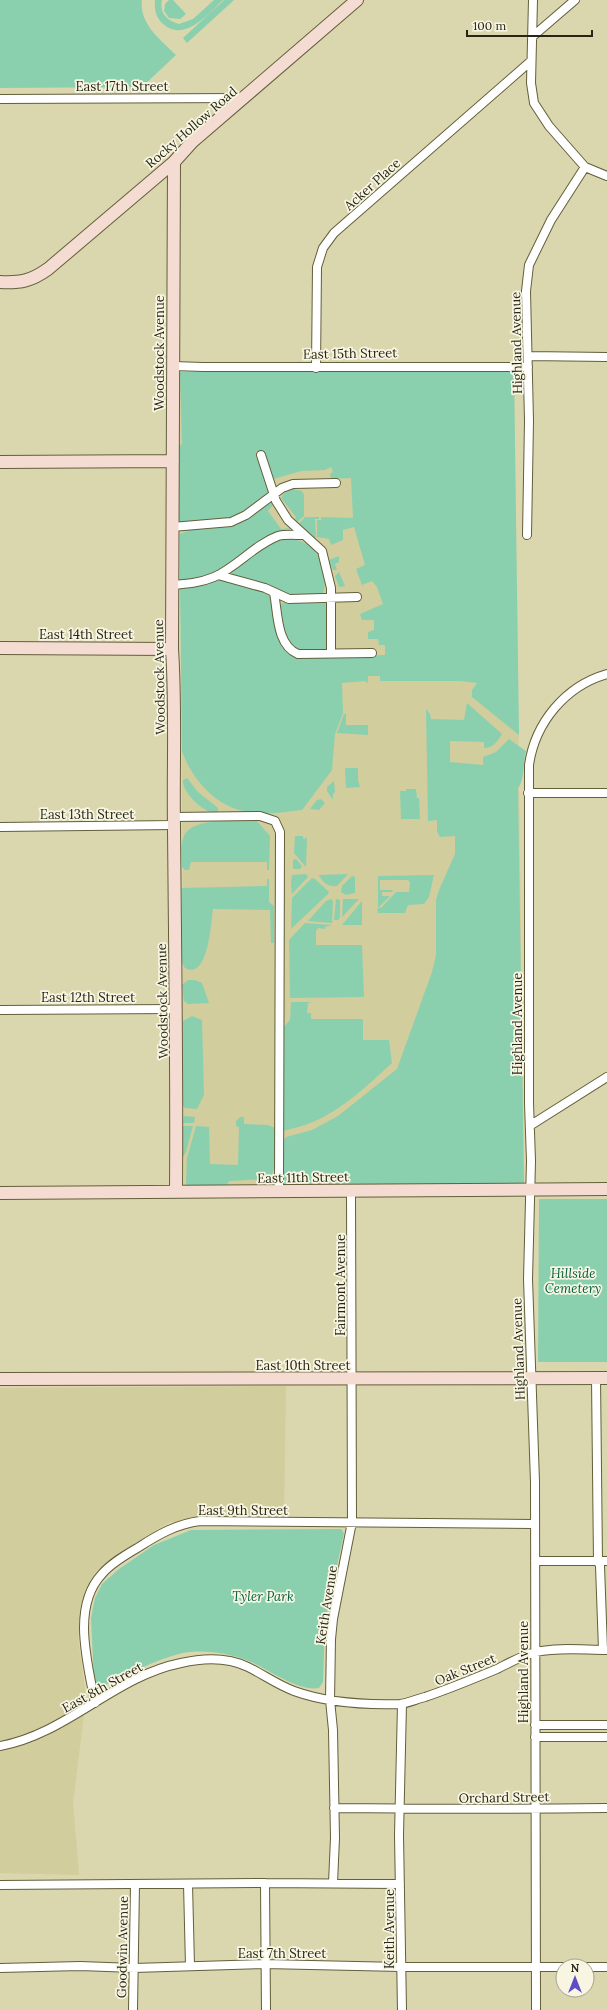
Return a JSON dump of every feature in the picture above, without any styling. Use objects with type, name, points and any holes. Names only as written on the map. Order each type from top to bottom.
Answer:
[{"type":"street","name":"Rocky Hollow Road","points":[[0,282],[16,283],[33,280],[41,274],[174,162],[192,142],[245,98],[357,0]]},
{"type":"street","points":[[533,0],[531,84],[534,103],[549,126],[585,167],[607,176]]},
{"type":"street","points":[[532,37],[574,0]]},
{"type":"street","name":"Acker Place","points":[[316,368],[316,277],[317,267],[323,248],[334,233],[531,61]]},
{"type":"street","name":"East 17th Street","points":[[0,98],[245,98]]},
{"type":"street","name":"Woodstock Avenue","points":[[174,162],[172,649],[174,678],[177,1046],[176,1192]]},
{"type":"street","name":"Highland Avenue","points":[[527,535],[529,421],[526,291],[529,265],[550,220],[585,167]]},
{"type":"street","points":[[528,356],[607,357]]},
{"type":"street","name":"East 15th Street","points":[[173,366],[316,368],[528,367]]},
{"type":"street","points":[[262,455],[274,494],[288,520],[302,535],[315,543],[322,551],[331,598],[331,654]]},
{"type":"street","points":[[0,462],[173,461]]},
{"type":"street","points":[[172,527],[231,522],[246,515],[282,488],[293,484],[336,483]]},
{"type":"street","points":[[172,585],[197,583],[218,575],[232,567],[265,542],[280,536],[302,535]]},
{"type":"street","points":[[218,575],[265,588],[289,599],[357,597]]},
{"type":"street","points":[[274,593],[282,639],[291,651],[298,654],[372,653]]},
{"type":"street","name":"East 14th Street","points":[[0,648],[172,649]]},
{"type":"street","name":"Highland Avenue","points":[[536,2010],[535,1482],[528,1287],[531,1125],[529,1103],[529,765],[534,741],[543,723],[554,709],[565,698],[589,681],[607,674]]},
{"type":"street","points":[[528,793],[607,793]]},
{"type":"street","name":"East 13th Street","points":[[0,827],[174,821],[260,816],[274,821],[280,832],[279,1191]]},
{"type":"street","name":"East 12th Street","points":[[0,1010],[176,1009]]},
{"type":"street","points":[[531,1125],[607,1078]]},
{"type":"street","name":"East 11th Street","points":[[0,1193],[607,1189]]},
{"type":"street","name":"Fairmont Avenue","points":[[351,1191],[352,1379]]},
{"type":"street","points":[[602,1378],[598,1561],[600,1566],[605,1650]]},
{"type":"street","name":"East 10th Street","points":[[0,1379],[602,1378]]},
{"type":"street","name":"Keith Avenue","points":[[334,1883],[333,1730],[330,1700],[334,1619],[352,1522],[352,1379]]},
{"type":"street","name":"East 9th Street","points":[[95,1703],[85,1645],[84,1617],[92,1589],[102,1573],[130,1552],[168,1529],[184,1523],[200,1521],[534,1524]]},
{"type":"street","points":[[535,1562],[607,1561]]},
{"type":"street","name":"Oak Street","points":[[330,1700],[402,1704],[470,1681],[535,1652],[552,1650],[605,1650]]},
{"type":"street","name":"East 8th Street","points":[[0,1746],[32,1738],[131,1682],[155,1671],[180,1663],[205,1659],[230,1661],[247,1667],[293,1691],[330,1700]]},
{"type":"street","name":"Keith Avenue","points":[[402,1704],[400,1778],[400,1967],[402,2010]]},
{"type":"street","points":[[535,1725],[607,1725]]},
{"type":"street","points":[[535,1737],[607,1737]]},
{"type":"street","name":"Orchard Street","points":[[334,1808],[457,1810],[607,1808]]},
{"type":"street","points":[[265,1883],[266,2010]]},
{"type":"street","points":[[0,1885],[265,1883],[400,1884]]},
{"type":"street","name":"Goodwin Avenue","points":[[133,2010],[136,1884]]},
{"type":"street","points":[[188,1884],[190,1966]]},
{"type":"street","name":"East 7th Street","points":[[0,1968],[80,1966],[134,1968],[266,1964],[400,1967],[555,1967]]},
{"type":"street","points":[[595,1967],[607,1967]]},
{"type":"shaded area","points":[[180,372],[514,372],[524,1184],[184,1187]]},
{"type":"shaded area","points":[[286,1386],[284,1513],[170,1522],[143,1538],[104,1568],[88,1587],[81,1605],[78,1638],[86,1698],[73,1803],[79,1875],[0,1873],[0,1388]]},
{"type":"green space","points":[[0,0],[142,0],[142,9],[147,24],[176,55],[142,87],[0,88]]},
{"type":"green space","points":[[155,0],[162,0],[161,5],[165,16],[171,21],[179,24],[193,19],[214,0],[223,0],[195,25],[187,29],[179,30],[170,29],[160,21],[156,13]]},
{"type":"green space","points":[[169,0],[173,0],[186,14],[180,19],[169,18],[164,11],[165,4]]},
{"type":"green space","points":[[224,0],[234,0],[187,43],[183,38]]},
{"type":"green space","points":[[180,372],[514,372],[519,735],[472,697],[472,690],[477,683],[461,681],[380,681],[380,676],[368,676],[368,683],[365,681],[342,683],[343,713],[335,734],[332,770],[302,810],[269,813],[249,812],[226,805],[207,791],[192,772],[182,751],[180,587],[218,579],[268,593],[275,610],[279,640],[283,649],[290,655],[301,658],[385,655],[385,645],[379,645],[378,639],[368,639],[368,632],[374,630],[374,620],[362,620],[360,614],[383,604],[377,587],[372,581],[362,585],[356,569],[365,565],[354,527],[343,530],[343,540],[331,545],[329,539],[317,537],[317,520],[321,520],[321,517],[353,518],[351,478],[331,479],[330,474],[333,472],[331,467],[325,470],[301,471],[270,480],[265,452],[256,452],[256,457],[260,461],[270,493],[243,513],[230,519],[179,524],[179,446],[182,444]]},
{"type":"green space","points":[[293,489],[302,491],[304,495],[304,516],[297,522],[295,519],[296,517],[281,498],[284,493]]},
{"type":"green space","points":[[270,500],[273,505],[268,511],[281,529],[290,528],[290,530],[269,536],[217,571],[206,576],[180,580],[180,534],[193,529],[220,527]]},
{"type":"green space","points":[[305,517],[319,517],[319,519],[315,519],[316,538],[310,536],[299,524]]},
{"type":"green space","points":[[289,538],[309,545],[317,553],[325,582],[322,595],[285,595],[227,574],[269,544]]},
{"type":"green space","points":[[339,556],[339,562],[335,564],[337,570],[333,570],[329,560]]},
{"type":"green space","points":[[339,572],[345,586],[339,587],[335,576]]},
{"type":"green space","points":[[283,602],[288,604],[326,603],[329,646],[327,650],[298,650],[287,642],[280,607]]},
{"type":"green space","points":[[467,703],[502,734],[495,744],[487,748],[484,748],[484,742],[450,741],[450,762],[483,765],[483,757],[496,752],[509,739],[526,751],[523,776],[518,788],[524,1184],[284,1186],[282,1143],[286,1137],[312,1130],[338,1116],[397,1069],[432,972],[436,955],[436,900],[455,854],[455,836],[440,837],[437,832],[437,820],[428,821],[426,709],[430,714],[431,719],[464,720]]},
{"type":"green space","points":[[344,714],[346,714],[346,725],[368,725],[368,735],[337,733]]},
{"type":"green space","points":[[345,768],[358,768],[358,780],[360,787],[346,788]]},
{"type":"green space","points":[[187,778],[198,792],[218,808],[218,813],[207,811],[190,797],[186,791],[183,780]]},
{"type":"green space","points":[[334,781],[335,792],[333,794],[333,800],[327,791],[327,787]]},
{"type":"green space","points":[[406,789],[416,789],[417,798],[419,798],[420,819],[401,819],[400,791],[406,791]]},
{"type":"green space","points":[[321,799],[325,803],[319,810],[310,809],[317,800]]},
{"type":"green space","points":[[217,821],[257,821],[270,836],[269,870],[267,870],[267,862],[191,862],[189,870],[185,870],[182,867],[182,843],[184,836],[196,825]]},
{"type":"green space","points":[[295,836],[303,836],[303,839],[307,838],[306,867],[294,853]]},
{"type":"green space","points":[[296,859],[302,866],[300,869],[293,869],[293,860]]},
{"type":"green space","points":[[306,874],[308,877],[292,894],[292,875]]},
{"type":"green space","points":[[348,874],[337,886],[326,884],[319,876],[319,875]]},
{"type":"green space","points":[[434,875],[429,897],[424,904],[408,905],[405,913],[378,913],[377,909],[382,907],[396,892],[409,892],[410,883],[408,880],[380,880],[380,890],[392,890],[393,892],[382,892],[382,896],[390,896],[378,908],[378,876]]},
{"type":"green space","points":[[352,876],[355,877],[355,893],[346,895],[341,892],[342,886]]},
{"type":"green space","points":[[312,878],[329,892],[291,929],[292,898]]},
{"type":"green space","points":[[267,879],[269,879],[269,902],[274,906],[274,943],[271,943],[270,910],[213,909],[207,949],[203,959],[199,966],[193,970],[185,968],[182,963],[182,888],[267,886]]},
{"type":"green space","points":[[331,899],[333,901],[332,923],[308,921],[326,901]]},
{"type":"green space","points":[[336,899],[340,900],[340,917],[338,920],[334,920]]},
{"type":"green space","points":[[343,899],[359,899],[342,917]]},
{"type":"green space","points":[[362,901],[362,925],[342,925]]},
{"type":"green space","points":[[305,923],[332,925],[325,927],[325,929],[318,928],[316,931],[316,945],[362,945],[364,997],[290,998],[289,940]]},
{"type":"green space","points":[[188,980],[195,980],[202,983],[209,1003],[188,1004],[184,1001],[182,985]]},
{"type":"green space","points":[[291,1002],[312,1002],[308,1003],[307,1013],[311,1013],[311,1019],[363,1019],[363,1040],[389,1040],[392,1063],[355,1096],[324,1117],[302,1126],[283,1131],[283,1028],[290,1020]]},
{"type":"green space","points":[[192,1016],[202,1020],[204,1095],[197,1109],[185,1108],[182,1104],[183,1021]]},
{"type":"green space","points":[[184,1116],[195,1117],[194,1123],[183,1123]]},
{"type":"green space","points":[[240,1117],[244,1117],[244,1124],[268,1125],[275,1128],[275,1162],[272,1174],[268,1179],[229,1181],[227,1185],[189,1186],[186,1184],[187,1158],[196,1126],[209,1127],[210,1164],[238,1165],[239,1127],[236,1126],[236,1121]]},
{"type":"green space","points":[[183,1126],[193,1126],[186,1152],[183,1157]]},
{"type":"green space","name":"Hillside Cemetery","points":[[539,1199],[607,1199],[607,1362],[538,1362]]},
{"type":"green space","name":"Tyler Park","points":[[341,1529],[344,1533],[325,1622],[323,1682],[319,1688],[302,1687],[241,1658],[216,1652],[199,1651],[183,1653],[162,1659],[101,1687],[96,1685],[94,1680],[91,1618],[95,1598],[102,1584],[119,1569],[154,1545],[191,1530]]}]
